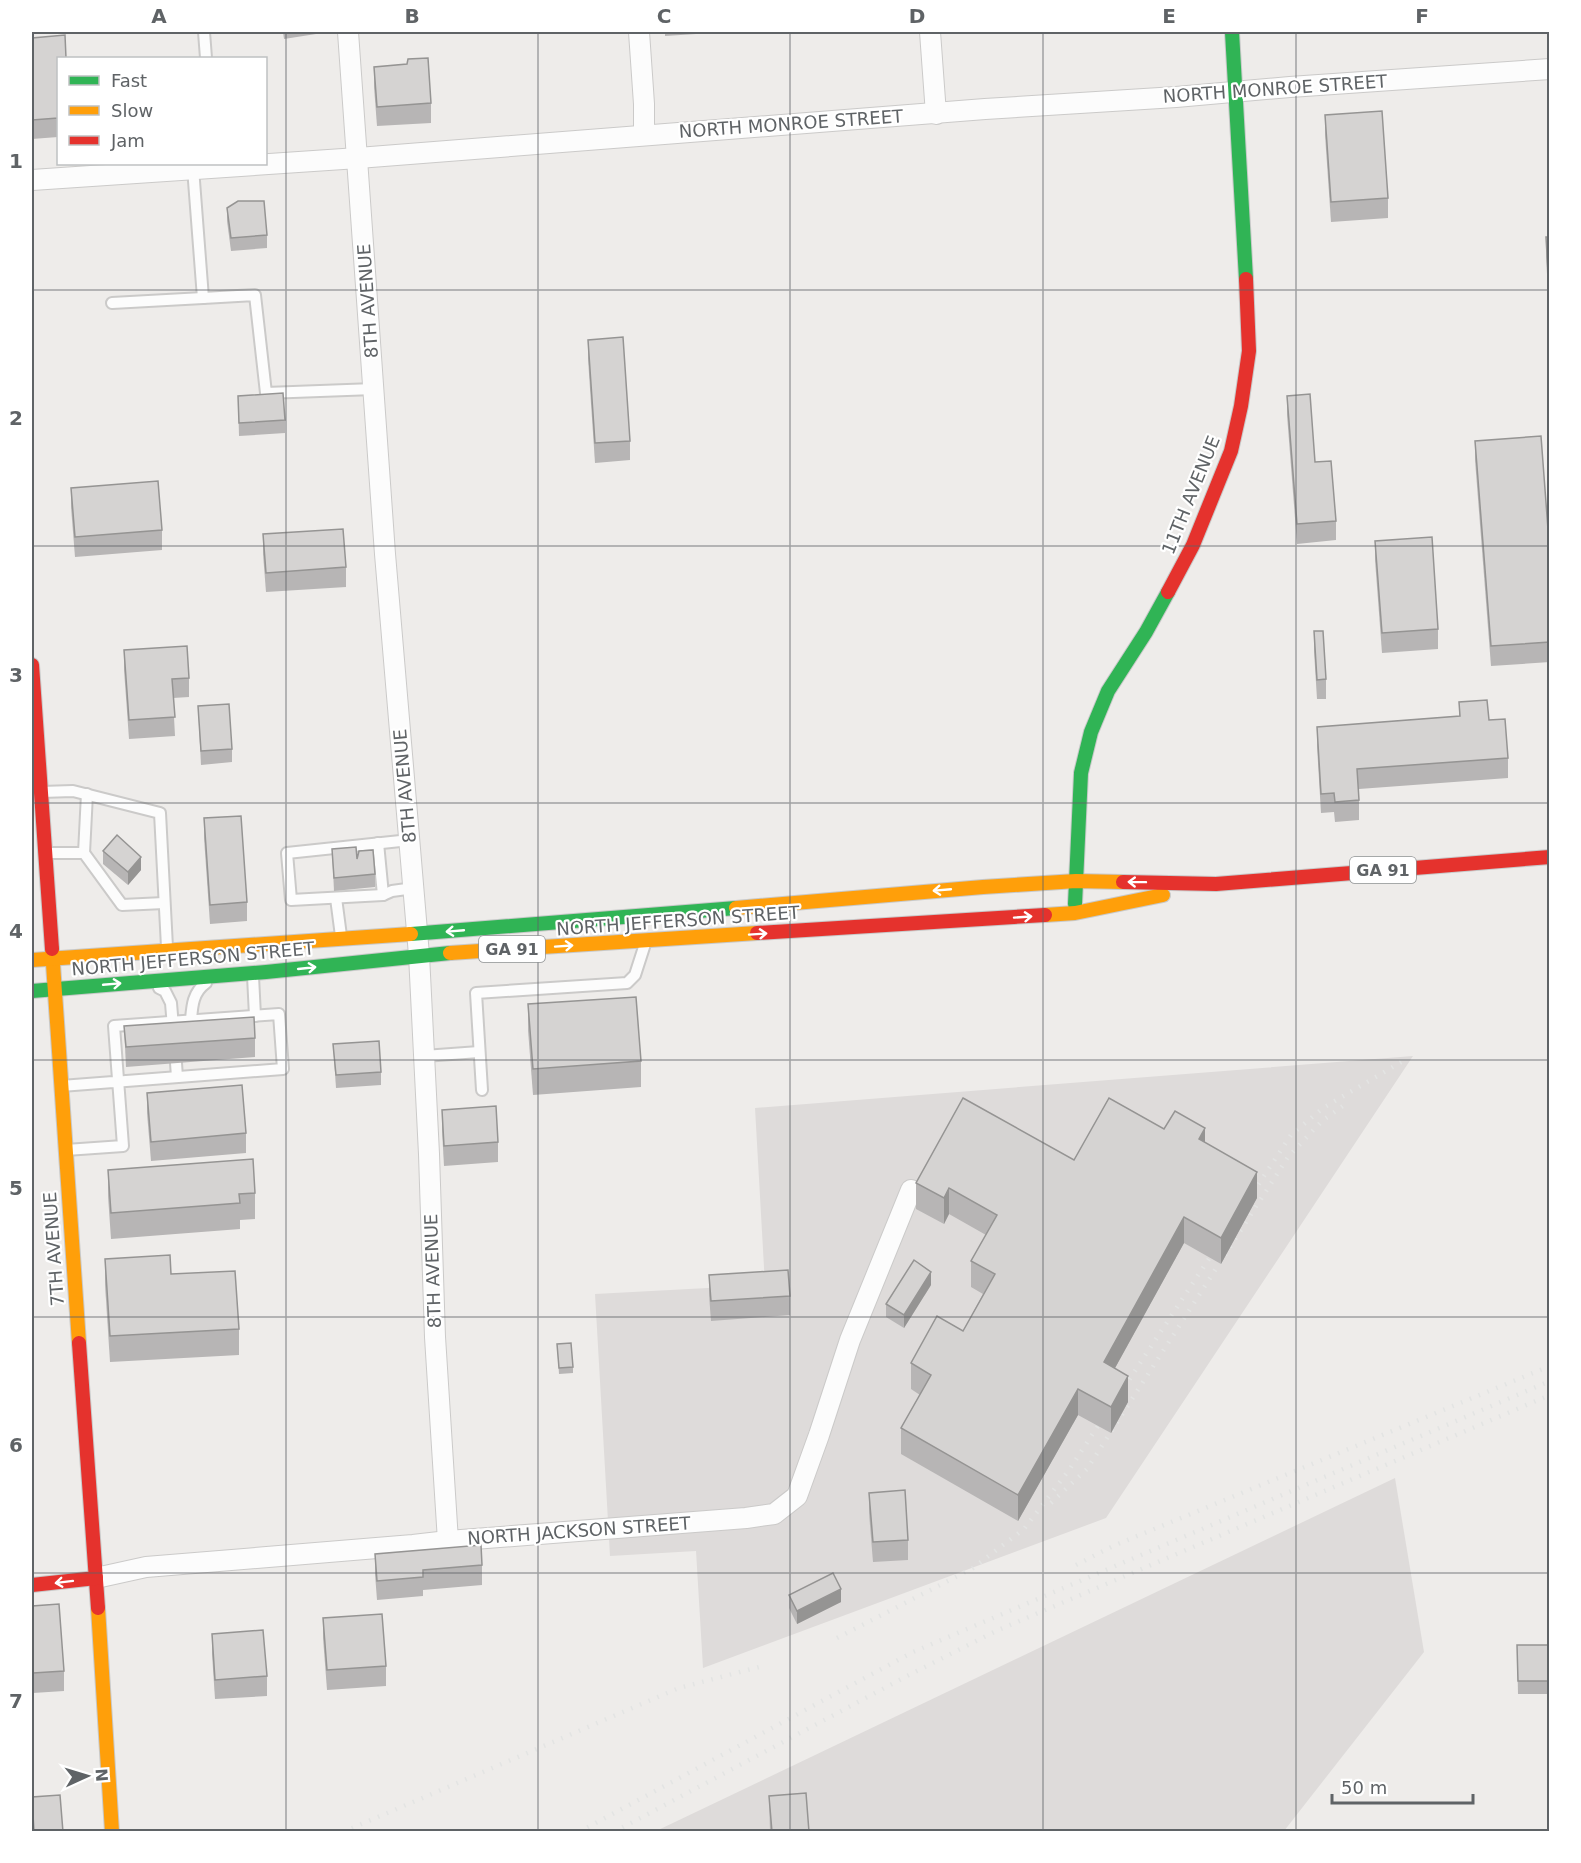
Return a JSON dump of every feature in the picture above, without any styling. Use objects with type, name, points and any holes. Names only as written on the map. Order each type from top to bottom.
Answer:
[{"type":"main road","name":"11TH AVENUE","points":[[1075,913],[1081,773],[1092,732],[1108,691],[1146,632],[1193,545],[1231,451],[1241,406],[1249,351],[1232,32]]},
{"type":"main road","name":"7TH AVENUE","points":[[32,665],[44,853],[54,958],[54,989],[112,1832]]},
{"type":"main road","name":"NORTH JEFFERSON STREET","points":[[32,960],[417,934],[983,887],[1076,881],[1216,884],[1550,857]]},
{"type":"main road","name":"NORTH JEFFERSON STREET","points":[[32,991],[252,973],[419,955],[1075,913],[1216,884]]},
{"type":"main road","name":"NORTH JACKSON STREET","points":[[32,1585],[96,1578]]},
{"type":"street","name":"8TH AVENUE","points":[[348,32],[385,554],[419,955],[435,1337],[448,1541]]},
{"type":"street","points":[[639,32],[644,135]]},
{"type":"street","points":[[930,32],[936,114]]},
{"type":"street","name":"NORTH MONROE STREET","points":[[267,162],[358,158],[1550,69]]},
{"type":"street","name":"NORTH MONROE STREET","points":[[32,180],[215,165]]},
{"type":"street","name":"NORTH JACKSON STREET","points":[[96,1578],[146,1567],[774,1514],[797,1496],[850,1340],[911,1190]]},
{"type":"lane","points":[[204,32],[206,57]]},
{"type":"lane","points":[[193,168],[203,297]]},
{"type":"lane","points":[[112,303],[255,295],[266,393],[374,390]]},
{"type":"lane","points":[[40,792],[73,791],[160,813],[167,951]]},
{"type":"lane","points":[[87,794],[84,853],[122,905],[164,903]]},
{"type":"lane","points":[[410,840],[287,853],[291,900],[383,895],[392,891],[414,888]]},
{"type":"lane","points":[[378,843],[383,895]]},
{"type":"lane","points":[[44,853],[84,853]]},
{"type":"lane","points":[[336,898],[341,939]]},
{"type":"lane","points":[[482,1090],[476,993],[627,983],[635,975],[645,940]]},
{"type":"lane","points":[[252,973],[255,1016]]},
{"type":"lane","points":[[199,1023],[193,1001],[202,986],[216,976]]},
{"type":"lane","points":[[145,982],[165,991],[171,1003],[174,1042]]},
{"type":"lane","points":[[61,1086],[118,1082],[283,1069],[279,1014],[255,1016],[231,1023],[173,1021],[145,1029],[114,1026],[118,1082],[123,1146],[65,1150]]},
{"type":"lane","points":[[424,1056],[479,1052]]},
{"type":"lane","points":[[234,1059],[235,1073]]},
{"type":"lane","points":[[205,1061],[207,1075]]},
{"type":"lane","points":[[176,1063],[177,1077]]},
{"type":"lane","points":[[147,1065],[149,1079]]},
{"type":"shaded area","points":[[1413,1056],[1106,1518],[703,1668],[696,1551],[610,1556],[595,1294],[765,1285],[755,1108]]},
{"type":"shaded area","points":[[1395,1478],[1424,1652],[1284,1831],[654,1832]]},
{"type":"building","points":[[65,35],[66,57],[57,57],[57,118],[32,120],[32,38]]},
{"type":"building","points":[[428,58],[431,103],[377,107],[374,67],[407,64],[408,59]]},
{"type":"building","points":[[1382,111],[1388,198],[1331,202],[1325,115]]},
{"type":"building","points":[[238,201],[264,201],[267,235],[231,238],[227,208]]},
{"type":"building","points":[[1546,237],[1550,237],[1549,289]]},
{"type":"building","points":[[623,337],[630,441],[595,443],[588,340]]},
{"type":"building","points":[[283,393],[285,420],[239,423],[238,396]]},
{"type":"building","points":[[1310,394],[1315,462],[1331,461],[1336,521],[1297,524],[1287,396]]},
{"type":"building","points":[[1541,436],[1550,556],[1550,642],[1491,646],[1475,441]]},
{"type":"building","points":[[158,481],[162,530],[75,537],[71,488]]},
{"type":"building","points":[[343,529],[346,567],[266,573],[263,534]]},
{"type":"building","points":[[1432,537],[1438,629],[1382,633],[1375,541]]},
{"type":"building","points":[[1314,631],[1323,631],[1326,679],[1317,680]]},
{"type":"building","points":[[187,646],[189,678],[172,679],[175,717],[129,720],[124,650]]},
{"type":"building","points":[[1487,700],[1489,720],[1505,719],[1508,758],[1357,769],[1359,800],[1335,802],[1334,793],[1321,794],[1317,727],[1460,716],[1459,702]]},
{"type":"building","points":[[229,704],[232,749],[201,751],[198,706]]},
{"type":"building","points":[[241,816],[247,902],[210,905],[204,818]]},
{"type":"building","points":[[117,835],[141,857],[128,872],[103,851]]},
{"type":"building","points":[[356,847],[357,859],[359,851],[373,850],[375,874],[334,878],[332,849]]},
{"type":"building","points":[[636,997],[641,1061],[533,1069],[528,1004]]},
{"type":"building","points":[[254,1017],[255,1038],[126,1047],[124,1026]]},
{"type":"building","points":[[379,1041],[381,1072],[336,1075],[333,1044]]},
{"type":"building","points":[[242,1085],[246,1133],[151,1142],[147,1093]]},
{"type":"building","points":[[963,1098],[1074,1160],[1109,1098],[1164,1129],[1175,1111],[1205,1128],[1199,1139],[1257,1172],[1221,1238],[1184,1217],[1104,1362],[1128,1376],[1111,1407],[1078,1389],[1018,1495],[901,1428],[931,1375],[911,1363],[937,1316],[963,1331],[995,1274],[971,1261],[997,1215],[949,1188],[944,1198],[916,1183]]},
{"type":"building","points":[[496,1106],[498,1142],[444,1146],[442,1110]]},
{"type":"building","points":[[253,1159],[255,1193],[239,1194],[240,1203],[111,1213],[108,1170]]},
{"type":"building","points":[[170,1255],[171,1274],[235,1271],[239,1329],[110,1336],[105,1259]]},
{"type":"building","points":[[914,1260],[931,1272],[904,1315],[886,1304]]},
{"type":"building","points":[[788,1270],[790,1296],[711,1301],[709,1275]]},
{"type":"building","points":[[571,1343],[573,1367],[559,1368],[557,1344]]},
{"type":"building","points":[[905,1490],[908,1540],[873,1542],[869,1493]]},
{"type":"building","points":[[481,1545],[482,1565],[423,1570],[423,1577],[377,1581],[375,1554]]},
{"type":"building","points":[[833,1573],[841,1589],[797,1611],[789,1595]]},
{"type":"building","points":[[59,1604],[64,1671],[33,1673],[32,1606]]},
{"type":"building","points":[[382,1614],[386,1666],[327,1670],[323,1618]]},
{"type":"building","points":[[263,1630],[267,1676],[215,1680],[212,1634]]},
{"type":"building","points":[[1517,1645],[1550,1645],[1550,1681],[1518,1681]]},
{"type":"building","points":[[806,1793],[809,1832],[772,1832],[769,1796]]},
{"type":"building","points":[[60,1795],[63,1832],[34,1832],[32,1797]]},
{"type":"railway","points":[[1248,1200],[1291,1135],[1323,1108],[1403,1061]]},
{"type":"railway","points":[[1051,1503],[1087,1469],[1288,1157],[1322,1121],[1347,1103]]},
{"type":"railway","points":[[1119,1395],[1218,1245]]},
{"type":"railway","points":[[1076,1565],[1113,1546],[1550,1366]]},
{"type":"railway","points":[[579,1832],[913,1652],[1550,1381]]},
{"type":"railway","points":[[614,1832],[996,1631],[1550,1395]]},
{"type":"railway","points":[[837,1638],[973,1568],[1024,1529],[1069,1470],[1107,1412]]},
{"type":"railway","points":[[343,1832],[679,1688],[759,1667]]},
{"type":"traffic: fast","points":[[1232,32],[1246,279]]},
{"type":"traffic: fast","points":[[1075,904],[1081,773],[1091,732],[1108,691],[1146,632],[1168,592]]},
{"type":"traffic: fast","points":[[411,934],[736,908]]},
{"type":"traffic: fast","points":[[32,991],[266,972],[450,953]]},
{"type":"traffic: slow","points":[[736,908],[983,887],[1076,881],[1123,882]]},
{"type":"traffic: slow","points":[[1045,915],[1075,913],[1163,895]]},
{"type":"traffic: slow","points":[[450,953],[757,933]]},
{"type":"traffic: slow","points":[[32,960],[411,934]]},
{"type":"traffic: slow","points":[[52,949],[79,1343]]},
{"type":"traffic: slow","points":[[98,1608],[112,1832]]},
{"type":"traffic: jam","points":[[1168,592],[1193,545],[1231,451],[1241,406],[1249,351],[1246,279]]},
{"type":"traffic: jam","points":[[32,665],[52,949]]},
{"type":"traffic: jam","points":[[1123,882],[1216,884],[1550,857]]},
{"type":"traffic: jam","points":[[757,933],[1045,915]]},
{"type":"traffic: jam","points":[[79,1343],[98,1608]]},
{"type":"traffic: jam","points":[[32,1585],[96,1578]]}]
